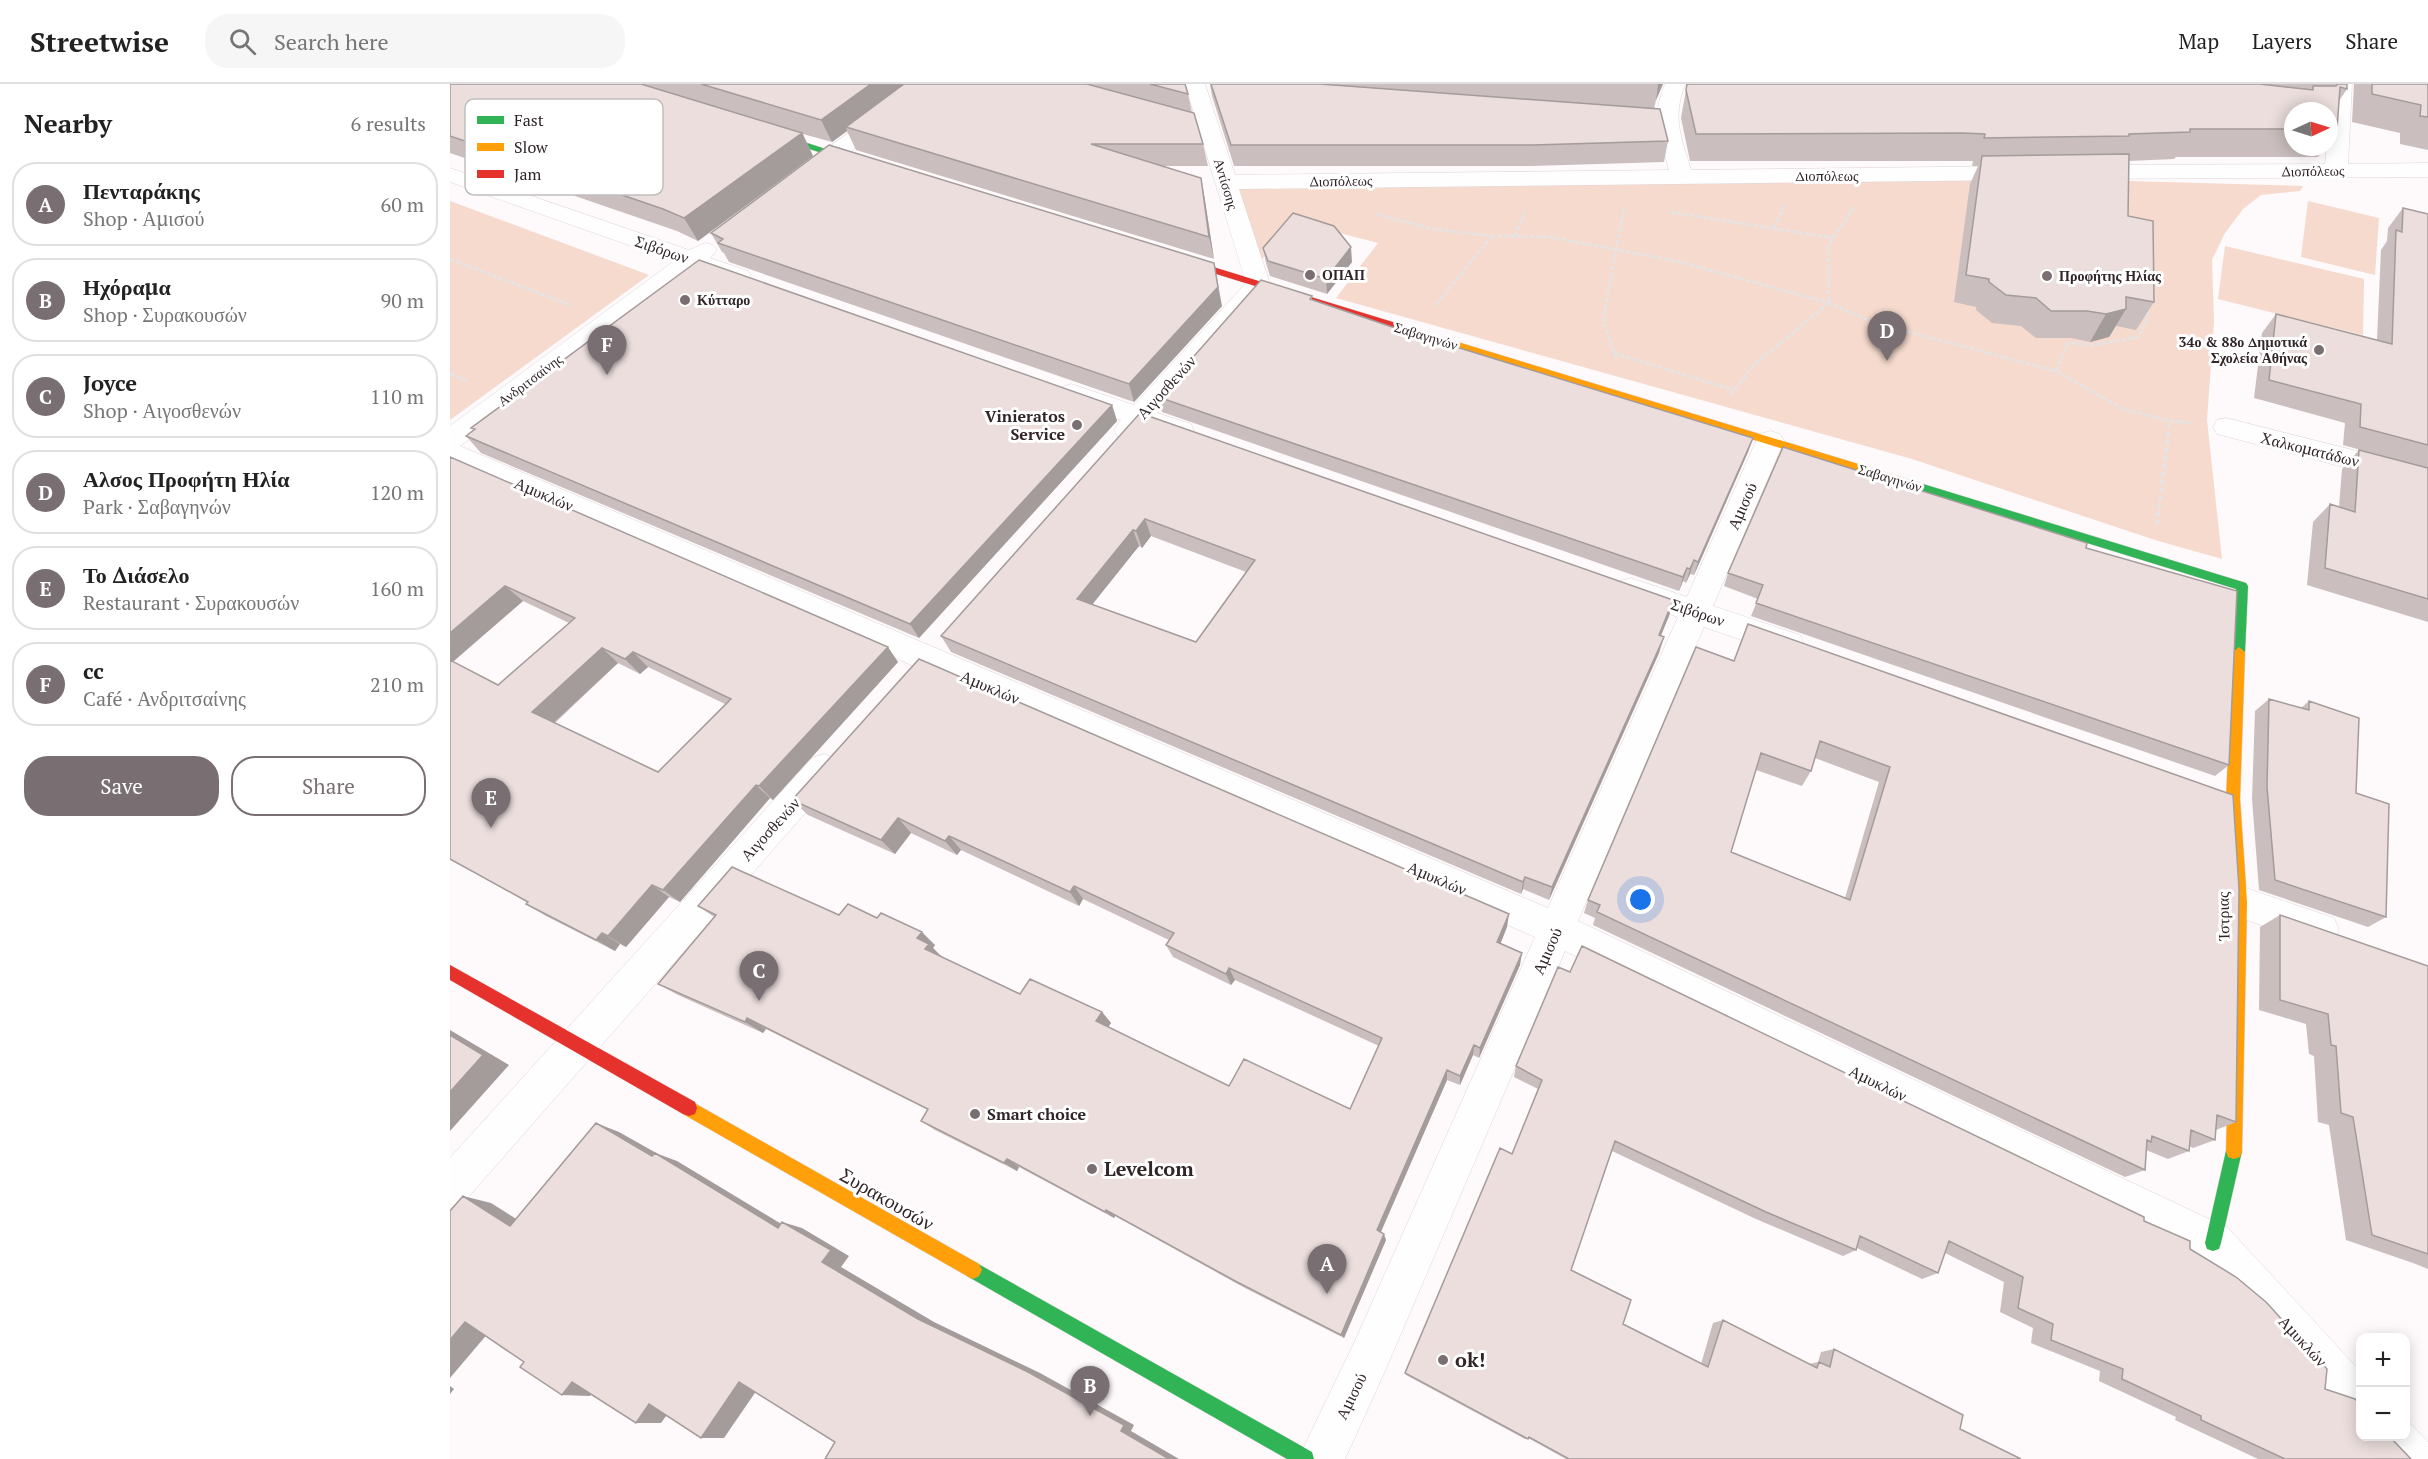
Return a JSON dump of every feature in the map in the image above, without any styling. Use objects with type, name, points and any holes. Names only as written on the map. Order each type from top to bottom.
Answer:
[{"type":"street","points":[[787,189],[928,84]]},
{"type":"street","points":[[1675,84],[1667,105],[1667,122],[1682,177]]},
{"type":"street","points":[[2337,102],[2342,84]]},
{"type":"street","points":[[1195,85],[1219,89]]},
{"type":"street","name":"Αντίσσης","points":[[1195,85],[1258,284]]},
{"type":"street","points":[[1644,121],[1667,122]]},
{"type":"street","points":[[1187,124],[1209,130]]},
{"type":"street","points":[[753,129],[880,168]]},
{"type":"street","points":[[2335,156],[2336,171]]},
{"type":"street","name":"Διοπόλεως","points":[[2060,172],[2428,170]]},
{"type":"street","name":"Διοπόλεως","points":[[1226,182],[2038,173]]},
{"type":"street","name":"Σιβόρων","points":[[450,175],[465,180]]},
{"type":"street","name":"Σιβόρων","points":[[507,195],[759,284]]},
{"type":"street","name":"Ανδριτσαίνης","points":[[450,440],[720,239]]},
{"type":"street","name":"Σαβαγηνών","points":[[1155,252],[2242,586]]},
{"type":"street","name":"Αιγοσθενών","points":[[1108,451],[1258,284]]},
{"type":"street","points":[[1051,386],[1204,439]]},
{"type":"street","name":"Χαλκοματάδων","points":[[2226,427],[2428,479]]},
{"type":"street","name":"Αμισού","points":[[1321,1459],[1370,1356],[1770,441]]},
{"type":"street","name":"Αμυκλών","points":[[450,453],[915,667],[1557,929],[2213,1243],[2356,1398]]},
{"type":"street","name":"Σιβόρων","points":[[1606,580],[1808,651]]},
{"type":"street","name":"Ίστριας","points":[[2213,1243],[2236,1143],[2240,902],[2221,796],[2242,586]]},
{"type":"street","points":[[915,667],[946,632]]},
{"type":"street","name":"Αιγοσθενών","points":[[450,1188],[844,746]]},
{"type":"street","points":[[2240,902],[2351,940]]},
{"type":"street","name":"Συρακουσών","points":[[450,972],[1305,1459]]},
{"type":"street","points":[[2396,1441],[2413,1459]]},
{"type":"path","points":[[1829,303],[1828,246],[1833,238],[1856,203],[1913,175]]},
{"type":"path","points":[[1628,178],[1617,250],[1602,320],[1630,398]]},
{"type":"path","points":[[1370,212],[1434,229],[1492,236],[1550,237],[1681,262],[1829,303],[1875,323],[2056,371],[2122,409],[2170,421],[2226,427]]},
{"type":"path","points":[[1670,212],[1833,238]]},
{"type":"path","points":[[1414,332],[1492,236]]},
{"type":"path","points":[[450,259],[574,306],[565,313]]},
{"type":"path","points":[[2056,371],[2068,343],[2095,345],[2138,337],[2146,322],[2148,302]]},
{"type":"path","points":[[1708,422],[1754,365],[1829,303]]},
{"type":"path","points":[[1614,353],[1734,390]]},
{"type":"path","points":[[2156,529],[2170,421]]},
{"type":"shaded area","points":[[1913,175],[2303,186],[2300,191],[2261,195],[2243,209],[2225,233],[2212,260],[2214,322],[2207,420],[2222,559],[2155,540],[1912,459],[1336,298],[1378,243],[1298,222],[1260,261],[1236,187]]},
{"type":"shaded area","points":[[450,201],[649,275],[450,420]]},
{"type":"shaded area","points":[[2308,201],[2379,218],[2375,275],[2301,257]]},
{"type":"shaded area","points":[[2225,246],[2364,279],[2363,335],[2218,299]]},
{"type":"building","points":[[450,84],[641,84],[802,133],[684,218],[622,195],[663,195],[663,99],[465,99],[465,141],[450,136]]},
{"type":"building","points":[[701,84],[871,84],[821,120]]},
{"type":"building","points":[[904,84],[1087,84],[1194,113],[1203,144],[1091,144],[1201,178],[1209,237],[846,127]]},
{"type":"building","points":[[1150,84],[1185,84],[1188,94]]},
{"type":"building","points":[[1211,84],[1320,84],[1660,109],[1668,141],[1533,145],[1231,145]]},
{"type":"building","points":[[1687,84],[2260,84],[2313,90],[2313,86],[2347,84],[2347,89],[2340,87],[2338,115],[2338,102],[2284,102],[2284,129],[2190,129],[2190,132],[2129,134],[2129,136],[1984,138],[1985,134],[1962,133],[1696,134],[1686,90]]},
{"type":"building","points":[[2372,84],[2428,84],[2428,117],[2420,116],[2421,105],[2372,94]]},
{"type":"building","points":[[829,145],[1214,263],[1218,287],[1129,384],[718,243],[723,239],[711,233]]},
{"type":"building","points":[[2129,154],[2128,216],[2153,221],[2154,302],[2126,297],[2126,309],[2106,314],[2087,311],[2051,311],[2036,298],[2006,295],[1989,282],[1989,279],[1966,275],[1982,156]]},
{"type":"building","points":[[2403,208],[2428,214],[2428,445],[2360,427],[2361,404],[2269,380],[2276,314],[2392,344],[2396,230],[2402,232]]},
{"type":"building","points":[[1293,213],[1334,226],[1351,247],[1326,279],[1268,261],[1263,248]]},
{"type":"building","points":[[699,260],[1112,405],[910,624],[466,436],[475,429],[471,428]]},
{"type":"building","points":[[1261,280],[1312,296],[1310,299],[1401,330],[1753,438],[1698,562],[1694,560],[1683,577],[1158,397]]},
{"type":"building","points":[[1140,413],[1673,600],[1659,635],[1664,637],[1552,887],[1525,877],[1523,882],[941,636]],"holes":[[[1145,519],[1255,560],[1196,642],[1077,599],[1133,530],[1136,531]]]},
{"type":"building","points":[[1783,447],[2087,543],[2086,548],[2237,591],[2229,765],[1756,603],[1763,585],[1728,573]]},
{"type":"building","points":[[2359,450],[2428,468],[2428,599],[2325,568],[2330,504],[2355,512]]},
{"type":"building","points":[[450,457],[888,647],[759,786],[756,785],[663,890],[652,885],[608,936],[602,933],[596,940],[526,904],[528,902],[450,859],[450,660],[498,685],[575,618],[505,586],[450,633]],"holes":[[[602,648],[625,659],[633,652],[731,699],[658,772],[532,712]]]},
{"type":"building","points":[[1748,624],[2233,795],[2239,889],[2236,1122],[2217,1115],[2215,1140],[2191,1130],[2189,1151],[2152,1136],[2151,1142],[2147,1140],[2145,1170],[1597,912],[1600,905],[1588,900],[1696,647],[1734,661]],"holes":[[[1820,741],[1890,767],[1850,900],[1731,852],[1761,753],[1811,771]]]},
{"type":"building","points":[[919,659],[1509,914],[1497,942],[1522,953],[1480,1048],[1474,1045],[1460,1076],[1447,1070],[1377,1230],[1384,1234],[1341,1335],[1007,1159],[1004,1163],[921,1121],[928,1109],[747,1018],[745,1022],[658,984],[716,915],[698,906],[732,867],[839,915],[848,904],[877,918],[881,913],[922,932],[917,938],[929,944],[925,949],[1020,994],[1030,979],[1102,1012],[1096,1021],[1229,1086],[1244,1059],[1350,1109],[1382,1038],[1229,968],[1226,974],[1166,945],[1174,933],[1074,886],[1070,892],[949,836],[945,841],[898,818],[881,840],[792,800]]},
{"type":"building","points":[[2269,699],[2309,710],[2309,701],[2359,718],[2356,793],[2389,804],[2386,917],[2275,880],[2267,787]]},
{"type":"building","points":[[2280,915],[2428,966],[2428,1254],[2372,1235],[2353,1117],[2341,1113],[2336,1046],[2331,1045],[2328,1014],[2280,1000]]},
{"type":"building","points":[[1582,946],[2144,1217],[2144,1221],[2190,1241],[2190,1249],[2236,1277],[2266,1302],[2327,1369],[2325,1389],[2356,1400],[2356,1441],[2394,1441],[2411,1459],[2285,1459],[2201,1420],[2201,1416],[2122,1379],[2123,1369],[2051,1340],[2053,1324],[2018,1308],[2023,1277],[1949,1241],[1938,1273],[1860,1236],[1856,1250],[1766,1212],[1615,1141],[1571,1270],[1631,1300],[1623,1324],[1708,1367],[1723,1320],[1817,1368],[1819,1362],[1830,1367],[1834,1349],[1963,1415],[1960,1429],[2021,1459],[1569,1459],[1405,1373],[1500,1148],[1512,1154],[1542,1080],[1516,1066],[1558,967],[1570,972]]},
{"type":"building","points":[[450,1035],[483,1055],[450,1092]]},
{"type":"building","points":[[596,1123],[652,1156],[655,1153],[778,1228],[782,1222],[831,1250],[822,1262],[918,1319],[1028,1372],[1124,1425],[1121,1431],[1169,1459],[825,1459],[835,1442],[739,1382],[701,1438],[649,1404],[636,1423],[572,1382],[562,1395],[520,1367],[524,1362],[465,1322],[450,1340],[450,1211],[463,1196],[510,1226]]},
{"type":"traffic: fast","points":[[767,133],[864,163]]},
{"type":"traffic: fast","points":[[1897,480],[2242,586],[2239,652]]},
{"type":"traffic: fast","points":[[2213,1243],[2234,1151]]},
{"type":"traffic: fast","points":[[973,1270],[1305,1459]]},
{"type":"traffic: slow","points":[[1428,336],[1897,480]]},
{"type":"traffic: slow","points":[[2234,1151],[2240,902],[2233,799],[2239,652]]},
{"type":"traffic: slow","points":[[689,1108],[973,1270]]},
{"type":"traffic: jam","points":[[1174,258],[1428,336]]},
{"type":"traffic: jam","points":[[450,972],[689,1108]]},
{"type":"place","name":"ΟΠΑΠ","points":[[1310,275]]},
{"type":"place","name":"Προφήτης Ηλίας","points":[[2047,276]]},
{"type":"place","name":"Κύτταρο","points":[[685,300]]},
{"type":"place","name":"34ο & 88ο Δημοτικά Σχολεία Αθήνας","points":[[2319,350]]},
{"type":"place","name":"Αλσος Προφήτη Ηλία","points":[[1887,361]]},
{"type":"place","name":"cc","points":[[607,375]]},
{"type":"place","name":"Vinieratos Service","points":[[1077,425]]},
{"type":"place","name":"Το Διάσελο","points":[[491,828]]},
{"type":"place","name":"Joyce","points":[[759,1001]]},
{"type":"place","name":"Smart choice","points":[[975,1114]]},
{"type":"place","name":"Levelcom","points":[[1092,1169]]},
{"type":"place","name":"Πενταράκης","points":[[1327,1294]]},
{"type":"place","name":"ok!","points":[[1443,1360]]},
{"type":"place","name":"Ηχόραμα","points":[[1090,1416]]}]
